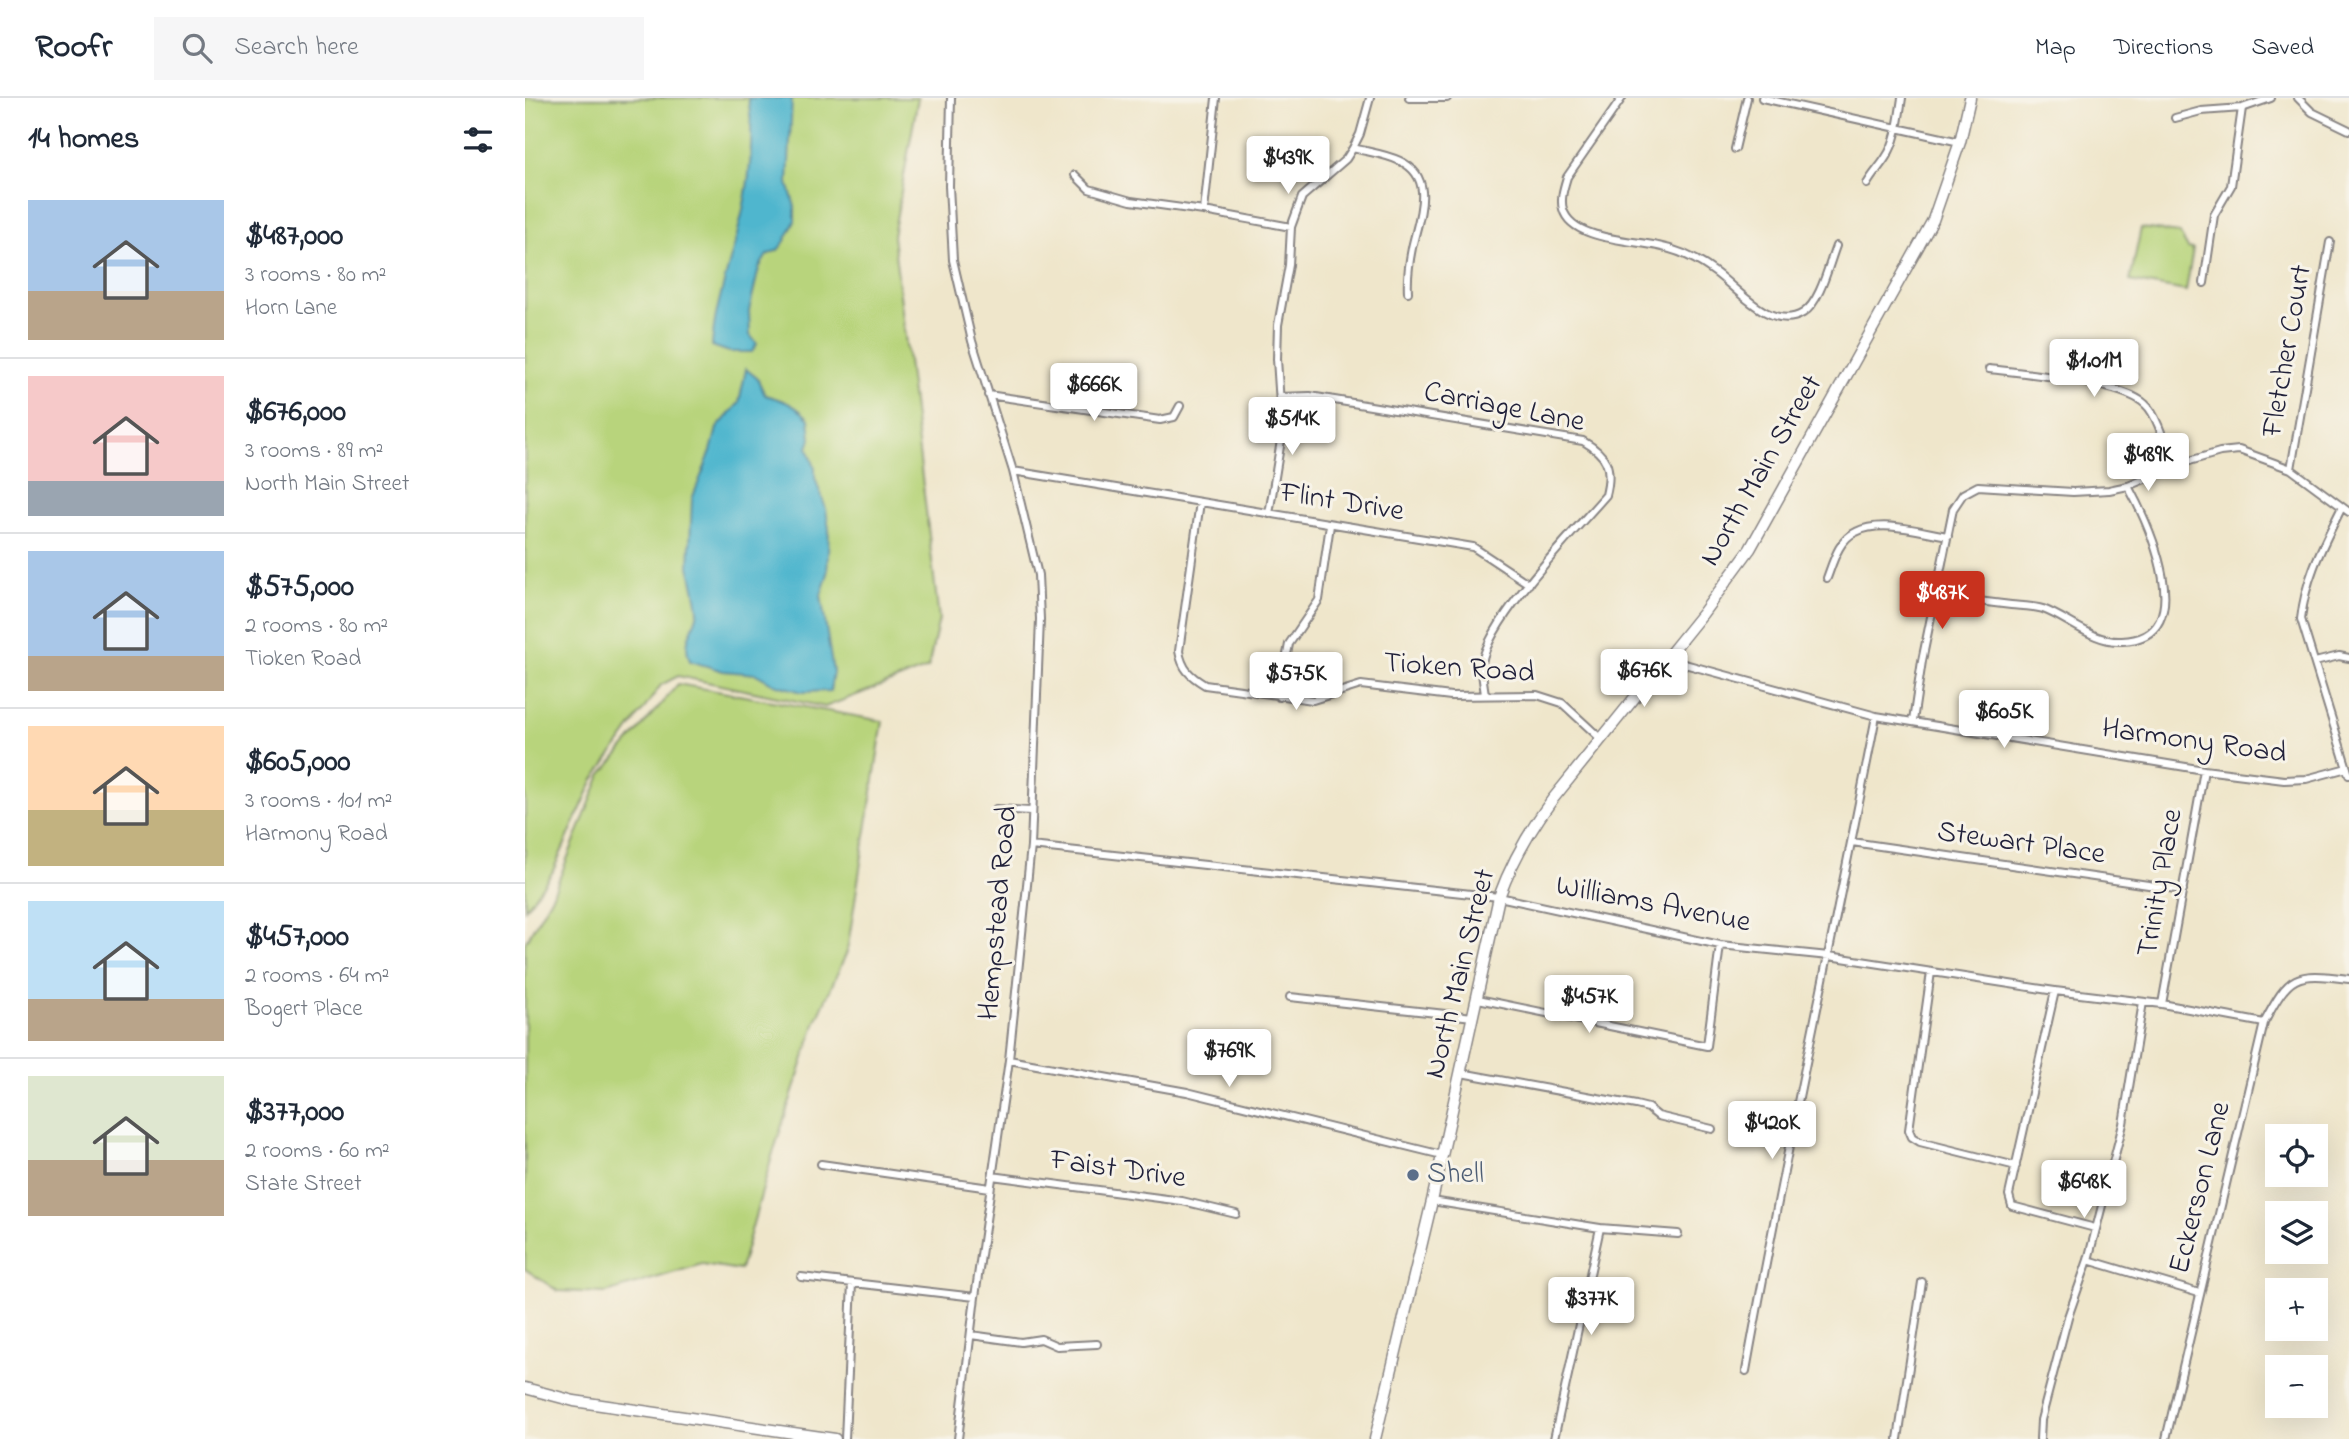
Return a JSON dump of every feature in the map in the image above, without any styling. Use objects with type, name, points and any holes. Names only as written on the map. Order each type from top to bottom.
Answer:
[{"type":"main road","name":"North Main Street","points":[[1375,1439],[1432,1201],[1499,897],[1520,848],[1534,824],[1731,577],[1767,520],[1933,220],[1960,142],[1970,98]]},
{"type":"main road","points":[[525,1388],[575,1401],[835,1439]]},
{"type":"street","name":"Hempstead Road","points":[[951,98],[951,243],[972,341],[1013,471],[1038,575],[1039,619],[1031,846],[1009,1060],[958,1439]]},
{"type":"street","points":[[1204,211],[1216,98]]},
{"type":"street","points":[[1269,514],[1282,434],[1278,325],[1289,265],[1291,228],[1302,197],[1346,159],[1353,148],[1360,134],[1370,98]]},
{"type":"street","points":[[1409,98],[1447,98]]},
{"type":"street","points":[[1622,98],[1567,177],[1563,192],[1563,209],[1573,225],[1586,233],[1661,246],[1686,254],[1714,271],[1761,310],[1787,318],[1804,313],[1816,299],[1836,246]]},
{"type":"street","points":[[1735,149],[1747,98]]},
{"type":"street","points":[[1762,98],[1960,142]]},
{"type":"street","points":[[1867,184],[1874,170],[1887,157],[1897,128],[1902,98]]},
{"type":"street","points":[[2175,118],[2201,111],[2242,108],[2271,98]]},
{"type":"street","points":[[2298,98],[2312,112],[2349,130]]},
{"type":"street","points":[[2204,283],[2214,215],[2231,186],[2242,108]]},
{"type":"street","points":[[1353,148],[1401,161],[1413,169],[1421,182],[1423,198],[1407,273],[1408,292]]},
{"type":"street","points":[[1075,175],[1089,189],[1131,201],[1204,211],[1291,228]]},
{"type":"street","name":"Fletcher Court","points":[[2291,468],[2330,242]]},
{"type":"street","points":[[1989,369],[2047,375],[2129,395],[2146,404],[2173,468]]},
{"type":"street","points":[[988,395],[1160,420],[1174,417],[1180,407]]},
{"type":"street","name":"Carriage Lane","points":[[1280,397],[1310,396],[1583,441],[1599,450],[1608,469],[1606,495],[1529,584],[1491,636],[1482,664],[1485,695]]},
{"type":"street","points":[[1913,721],[1922,661],[1953,509],[1963,494],[1978,485],[2073,492],[2128,486],[2220,452],[2239,450],[2291,468],[2349,512]]},
{"type":"street","name":"Flint Drive","points":[[1013,471],[1473,547],[1529,584]]},
{"type":"street","points":[[1937,596],[2042,609],[2088,632],[2120,642],[2137,639],[2154,629],[2165,608],[2164,584],[2157,550],[2144,515],[2128,486]]},
{"type":"street","name":"Tioken Road","points":[[1200,502],[1179,651],[1181,664],[1191,676],[1205,685],[1313,700],[1361,685],[1451,696],[1537,695],[1562,703],[1601,738]]},
{"type":"street","points":[[2342,507],[2310,572],[2301,619],[2348,771]]},
{"type":"street","points":[[1279,696],[1289,644],[1319,600],[1331,524]]},
{"type":"street","points":[[1828,578],[1838,550],[1854,532],[1879,527],[1948,536]]},
{"type":"street","points":[[2315,662],[2339,656],[2349,658]]},
{"type":"street","name":"Harmony Road","points":[[1666,659],[1876,716],[2204,770],[2284,780],[2348,771]]},
{"type":"street","points":[[1746,1371],[1767,1252],[1876,716]]},
{"type":"street","name":"Trinity Place","points":[[2162,1004],[2204,770]]},
{"type":"street","points":[[996,809],[1031,811]]},
{"type":"street","name":"Stewart Place","points":[[1852,842],[2183,890]]},
{"type":"street","name":"Williams Avenue","points":[[1031,846],[1499,897],[1720,945],[1829,957],[2055,992],[2162,1004],[2264,1023]]},
{"type":"street","points":[[1478,999],[1707,1046],[1720,945]]},
{"type":"street","points":[[1931,972],[1909,1130],[1912,1137],[1920,1142],[2016,1166]]},
{"type":"street","name":"Eckerson Lane","points":[[2166,1439],[2264,1023],[2283,989],[2299,978],[2318,975],[2349,979]]},
{"type":"street","points":[[2055,992],[2009,1195],[2011,1206],[2095,1228]]},
{"type":"street","points":[[1290,997],[1473,1017]]},
{"type":"street","points":[[2040,1439],[2041,1420],[2068,1317],[2088,1260],[2123,1124],[2143,1002]]},
{"type":"street","points":[[1009,1060],[1187,1092],[1442,1155]]},
{"type":"street","points":[[1461,1073],[1636,1105],[1648,1108],[1658,1116],[1712,1129]]},
{"type":"street","points":[[821,1164],[990,1188]]},
{"type":"street","name":"Faist Drive","points":[[992,1176],[1182,1201],[1236,1214]]},
{"type":"street","points":[[1432,1201],[1601,1228],[1678,1234]]},
{"type":"street","points":[[1554,1439],[1601,1228]]},
{"type":"street","points":[[2088,1260],[2199,1293]]},
{"type":"street","points":[[801,1277],[975,1297]]},
{"type":"street","points":[[1898,1439],[1922,1282]]},
{"type":"street","points":[[845,1439],[852,1283]]},
{"type":"street","points":[[971,1335],[1021,1342],[1041,1339],[1057,1346],[1097,1345]]},
{"type":"green space","points":[[525,98],[918,98],[893,236],[939,619],[928,668],[825,707],[678,676],[661,685],[593,781],[552,873],[525,909]]},
{"type":"green space","points":[[2141,228],[2179,233],[2188,248],[2193,249],[2186,291],[2130,281]]},
{"type":"green space","points":[[678,684],[883,721],[847,952],[816,1021],[772,1156],[740,1270],[702,1264],[606,1293],[558,1291],[525,1269],[525,943],[553,894],[601,775]]},
{"type":"water","points":[[748,98],[792,98],[788,183],[795,207],[795,221],[785,241],[778,250],[767,255],[759,268],[749,311],[750,335],[757,344],[752,352],[729,352],[712,346],[717,312],[749,178],[751,138]]},
{"type":"water","points":[[746,369],[757,378],[765,395],[789,404],[809,419],[811,439],[808,448],[826,509],[829,529],[827,577],[821,595],[833,672],[830,691],[802,692],[774,684],[756,674],[723,671],[690,661],[687,647],[698,611],[689,567],[692,499],[717,428],[739,403]]},
{"type":"place","name":"Shell","points":[[1413,1175]]}]
